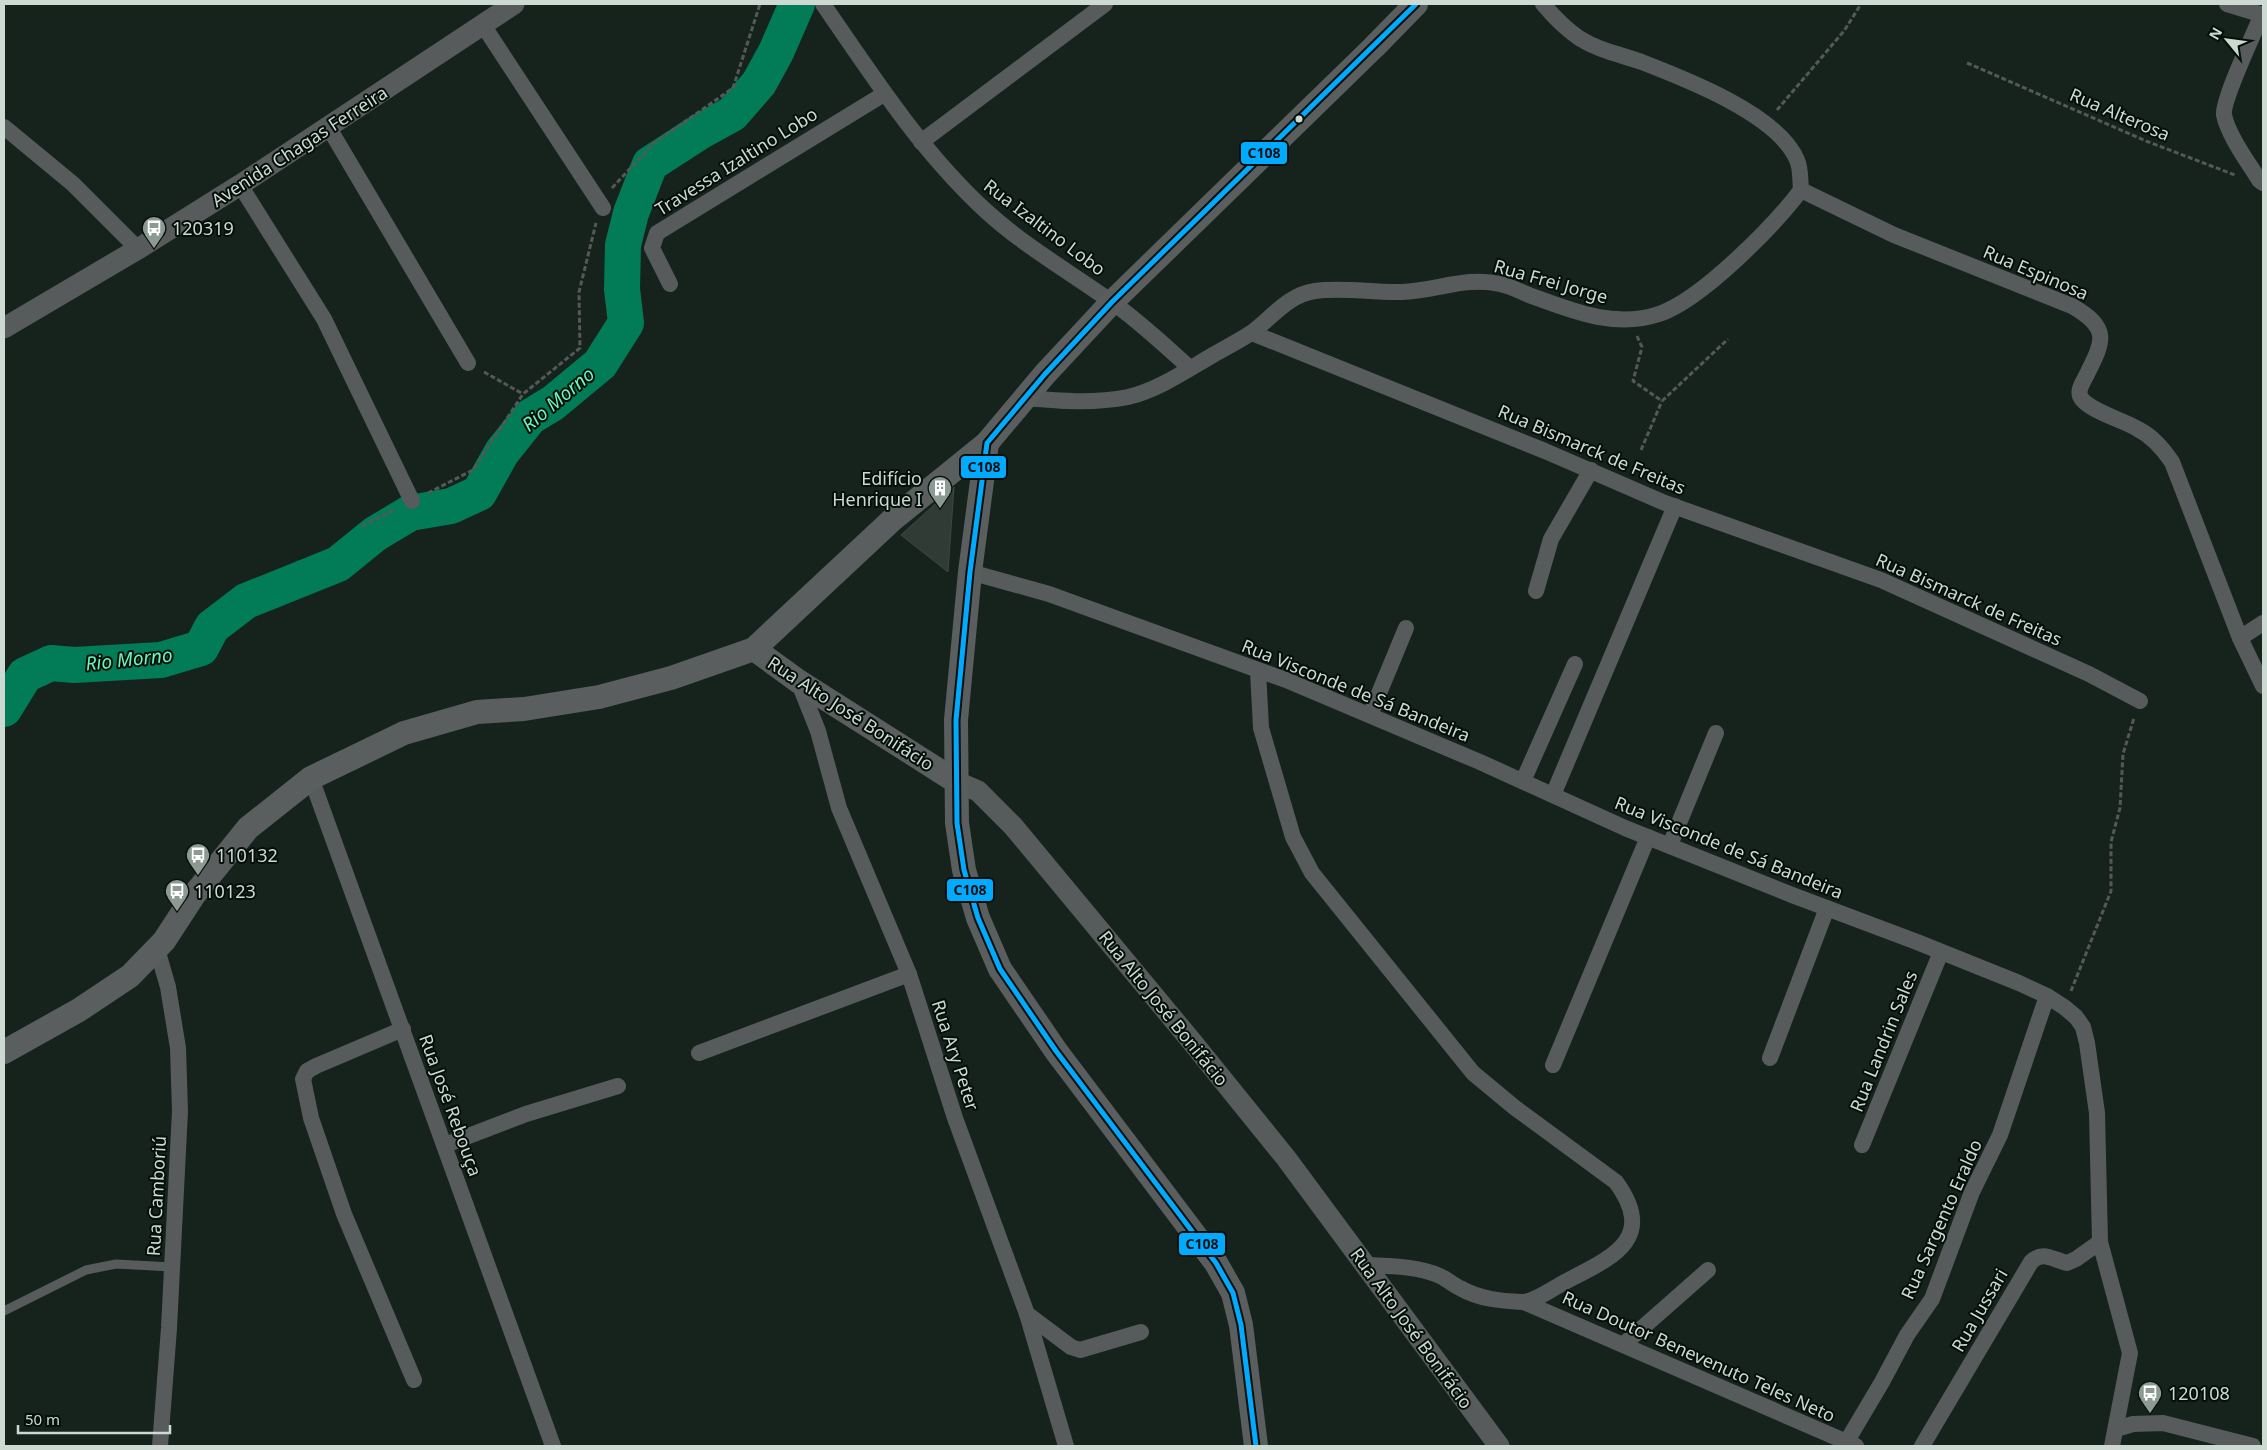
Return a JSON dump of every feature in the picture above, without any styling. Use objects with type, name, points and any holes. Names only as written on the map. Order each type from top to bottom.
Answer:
[{"type":"main road","points":[[4,1052],[79,1010],[130,976],[164,941],[194,895],[248,828],[311,778],[404,733],[477,712],[524,709],[599,697],[671,678],[754,649],[892,520],[987,443],[1024,398],[1112,302],[1416,4]]},
{"type":"main road","points":[[987,443],[970,572],[956,720],[958,823],[964,870],[978,918],[1000,969],[1056,1051],[1216,1263],[1233,1293],[1241,1325],[1256,1446]]},
{"type":"main road","name":"Rua Alto José Bonifácio","points":[[754,649],[798,681],[957,782]]},
{"type":"street","name":"Avenida Chagas Ferreira","points":[[4,328],[243,189],[329,128],[514,4]]},
{"type":"street","name":"Rua Izaltino Lobo","points":[[824,4],[884,94],[920,142],[956,182],[988,213],[1024,241],[1112,302],[1190,368]]},
{"type":"street","points":[[920,142],[1105,4]]},
{"type":"street","points":[[1543,4],[1579,37],[1605,51],[1638,61],[1708,91],[1752,114],[1766,124],[1778,133],[1798,160],[1801,190]]},
{"type":"street","points":[[2227,4],[2263,14],[2229,94],[2224,114],[2230,130],[2259,180],[2263,183]]},
{"type":"street","points":[[483,24],[603,208]]},
{"type":"street","name":"Travessa Izaltino Lobo","points":[[670,284],[652,248],[657,233],[884,94]]},
{"type":"street","points":[[4,128],[73,184],[138,249]]},
{"type":"street","points":[[329,128],[468,363]]},
{"type":"street","points":[[243,189],[324,319],[412,501]]},
{"type":"street","name":"Rua Frei Jorge","points":[[1252,333],[1278,308],[1300,295],[1315,291],[1403,292],[1474,281],[1500,284],[1576,313],[1602,318],[1630,319],[1656,315],[1670,310],[1732,264],[1789,207],[1801,190]]},
{"type":"street","name":"Rua Espinosa","points":[[1801,190],[1894,235],[2072,306],[2097,324],[2100,332],[2098,353],[2081,385],[2079,392],[2081,398],[2098,410],[2137,428],[2160,444],[2172,462],[2240,638],[2263,686]]},
{"type":"street","points":[[1024,398],[1069,402],[1129,396],[1156,386],[1252,333]]},
{"type":"street","name":"Rua Bismarck de Freitas","points":[[1252,333],[1591,470],[1674,506],[1881,580],[2089,674],[2140,701]]},
{"type":"street","points":[[1536,591],[1551,539],[1591,470]]},
{"type":"street","points":[[1553,795],[1674,506]]},
{"type":"street","name":"Rua Visconde de Sá Bandeira","points":[[970,572],[1049,594],[1286,680],[1648,837],[1941,952],[2047,996],[2076,1017],[2082,1027],[2087,1043],[2097,1113],[2100,1242],[2130,1353],[2112,1446]]},
{"type":"street","points":[[2240,638],[2263,623]]},
{"type":"street","points":[[1370,715],[1406,628]]},
{"type":"street","points":[[1523,782],[1575,664]]},
{"type":"street","points":[[1258,671],[1261,728],[1293,837],[1312,873],[1473,1074],[1514,1108],[1616,1182],[1627,1197],[1632,1213],[1631,1229],[1625,1245],[1611,1257],[1526,1303],[1489,1300],[1461,1289],[1440,1276],[1423,1271],[1391,1266],[1365,1265]]},
{"type":"street","name":"Rua Ary Peter","points":[[798,681],[818,732],[839,808],[909,974],[955,1118],[1027,1314],[1066,1446]]},
{"type":"street","points":[[1670,846],[1716,733]]},
{"type":"street","name":"Rua José Rebouça","points":[[311,778],[553,1446]]},
{"type":"street","name":"Rua Alto José Bonifácio","points":[[957,782],[978,790],[1036,852],[1286,1158],[1499,1446]]},
{"type":"street","points":[[1552,1065],[1648,837]]},
{"type":"street","points":[[1770,1058],[1827,908]]},
{"type":"street","name":"Rua Camboriú","points":[[156,949],[168,987],[178,1048],[180,1111],[160,1446]]},
{"type":"street","name":"Rua Landrin Sales","points":[[1862,1145],[1941,952]]},
{"type":"street","points":[[699,1053],[909,974]]},
{"type":"street","name":"Rua Sargento Eraldo","points":[[1848,1445],[1907,1335],[1932,1299],[1972,1192],[2000,1135],[2047,996]]},
{"type":"street","points":[[402,1029],[316,1066],[307,1071],[303,1079],[311,1118],[344,1214],[414,1380]]},
{"type":"street","points":[[445,1145],[526,1114],[618,1086]]},
{"type":"street","name":"Rua Jussari","points":[[1922,1446],[2035,1257],[2046,1255],[2067,1263],[2100,1242]]},
{"type":"street","points":[[1624,1344],[1708,1270]]},
{"type":"street","name":"Rua Doutor Benevenuto Teles Neto","points":[[1526,1303],[1624,1344],[1848,1445]]},
{"type":"street","points":[[1027,1314],[1072,1347],[1080,1350],[1141,1332]]},
{"type":"street","points":[[2116,1429],[2133,1424],[2163,1423],[2253,1446]]},
{"type":"lane","points":[[4,1311],[86,1270],[116,1264],[172,1267]]},
{"type":"path","points":[[362,526],[473,470],[523,394],[580,348],[579,292],[596,224],[614,184],[653,144],[733,88],[760,4]]},
{"type":"path","points":[[1766,124],[1844,31],[1861,4]]},
{"type":"path","name":"Rua Alterosa","points":[[1967,63],[2146,141],[2236,176]]},
{"type":"path","points":[[1630,319],[1642,347],[1633,382],[1662,401]]},
{"type":"path","points":[[1641,450],[1662,401],[1728,339]]},
{"type":"path","points":[[468,363],[523,394]]},
{"type":"path","points":[[2064,1008],[2111,891],[2111,842],[2120,808],[2122,754],[2140,701]]},
{"type":"building","name":"Edifício Henrique I","points":[[954,487],[948,572],[901,535]]},
{"type":"waterway","name":"Rio Morno","points":[[4,709],[25,675],[51,663],[74,665],[161,660],[201,648],[212,627],[246,601],[338,564],[375,534],[410,513],[451,506],[479,493],[502,452],[530,417],[553,403],[600,364],[626,323],[622,289],[623,245],[631,213],[650,164],[701,131],[732,114],[759,83],[776,52],[797,4]]},
{"type":"transit line","name":"C108","points":[[1256,1446],[1241,1325],[1233,1293],[1216,1263],[1056,1051],[1000,969],[978,918],[964,870],[957,823],[956,720],[970,572],[987,443],[1045,374],[1112,302],[1416,4]]},
{"type":"place","name":"120319","points":[[154,249]]},
{"type":"place","name":"Edifício Henrique I","points":[[940,509]]},
{"type":"place","name":"110132","points":[[198,876]]},
{"type":"place","name":"110123","points":[[177,912]]},
{"type":"place","name":"120108","points":[[2150,1414]]}]
